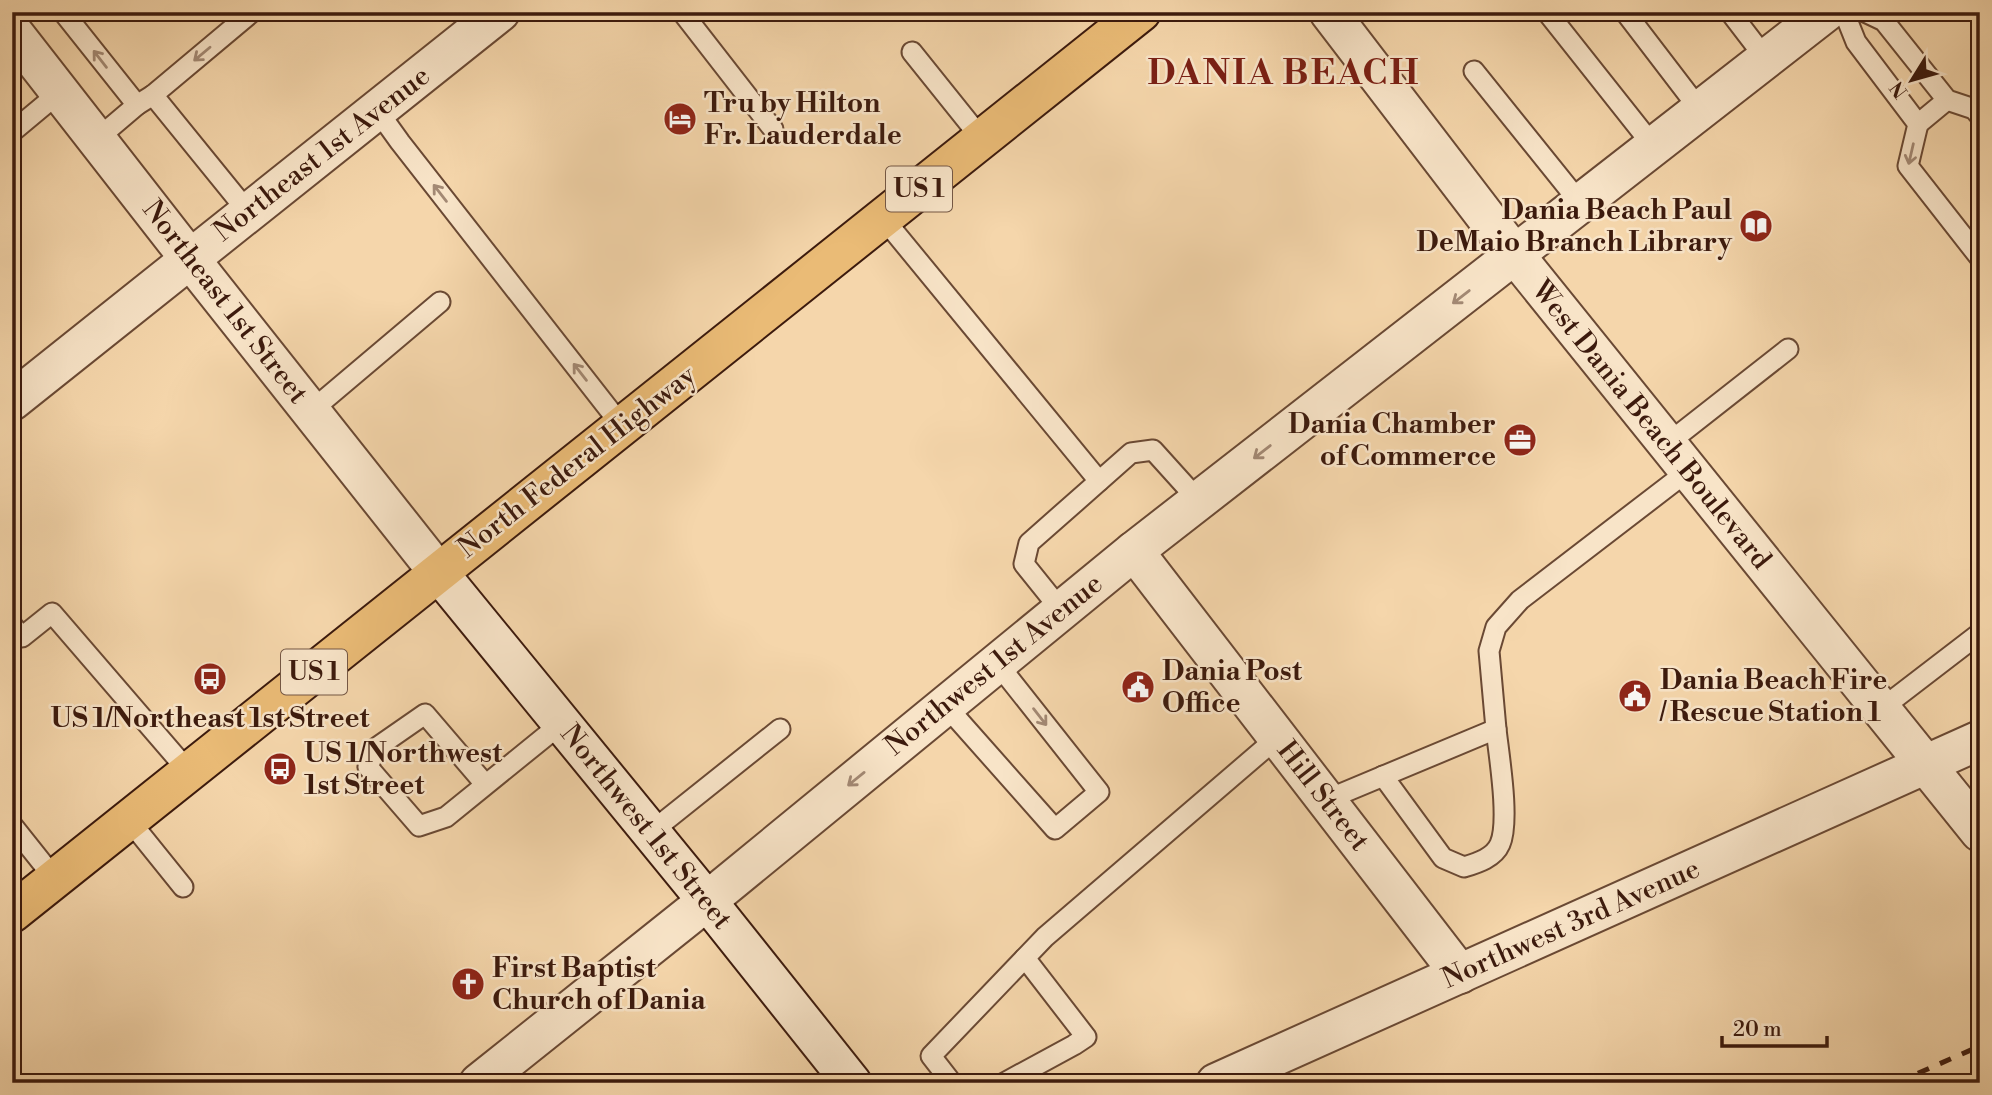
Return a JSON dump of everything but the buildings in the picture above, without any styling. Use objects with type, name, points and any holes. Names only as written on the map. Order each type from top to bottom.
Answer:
[{"type":"main road","name":"North Federal Highway","points":[[12,913],[1141,12]]},
{"type":"street","name":"Northeast 1st Avenue","points":[[12,401],[500,12]]},
{"type":"street","name":"West Dania Beach Boulevard","points":[[1329,12],[1515,255],[1980,832]]},
{"type":"street","name":"Northwest 1st Avenue","points":[[480,1083],[1134,551],[1826,12]]},
{"type":"street","name":"Northeast 1st Street","points":[[12,31],[438,572]]},
{"type":"street","name":"Hill Street","points":[[1134,551],[1460,974]]},
{"type":"street","name":"Northwest 1st Street","points":[[438,572],[852,1083]]},
{"type":"street","name":"Northwest 3rd Avenue","points":[[1216,1083],[1980,740]]},
{"type":"lane","points":[[64,12],[248,212]]},
{"type":"lane","points":[[97,139],[252,12]]},
{"type":"lane","points":[[682,12],[773,129]]},
{"type":"lane","points":[[1547,12],[1654,147]]},
{"type":"lane","points":[[1625,12],[1700,110]]},
{"type":"lane","points":[[1730,12],[1766,59]]},
{"type":"lane","points":[[1844,12],[1856,42],[1918,124]]},
{"type":"lane","points":[[1865,12],[1884,20],[1947,100],[1974,109],[1980,116]]},
{"type":"lane","points":[[912,52],[981,138]]},
{"type":"lane","points":[[1474,71],[1581,204]]},
{"type":"lane","points":[[12,132],[60,92]]},
{"type":"lane","points":[[1947,100],[1918,124],[1908,166],[1980,258]]},
{"type":"lane","points":[[377,110],[622,426]]},
{"type":"lane","points":[[883,218],[1099,481]]},
{"type":"lane","points":[[311,411],[440,302]]},
{"type":"lane","points":[[1383,776],[1443,858],[1464,867],[1482,861],[1499,846],[1505,824],[1489,651],[1496,627],[1520,600],[1678,457],[1788,349]]},
{"type":"lane","points":[[1061,610],[1024,564],[1029,543],[1131,453],[1153,450],[1199,501]]},
{"type":"lane","points":[[12,625],[22,637],[52,612],[189,772]]},
{"type":"lane","points":[[1881,709],[1980,633]]},
{"type":"lane","points":[[946,706],[1055,829],[1099,792],[997,663]]},
{"type":"lane","points":[[485,784],[425,714],[376,748],[368,767],[419,826],[446,817],[562,723]]},
{"type":"lane","points":[[651,832],[780,729]]},
{"type":"lane","points":[[1326,800],[1496,729]]},
{"type":"lane","points":[[952,1083],[931,1056],[1045,937],[1278,737]]},
{"type":"lane","points":[[129,820],[183,887]]},
{"type":"lane","points":[[12,825],[55,879]]},
{"type":"lane","points":[[1004,1083],[1086,1037],[1025,958]]},
{"type":"railway","points":[[1896,1083],[1980,1046]]},
{"type":"railway","points":[[1952,1083],[1980,1070]]},
{"type":"place","name":"Tru by Hilton Fr. Lauderdale","points":[[680,119]]},
{"type":"place","name":"Dania Beach Paul DeMaio Branch Library","points":[[1756,226]]},
{"type":"place","name":"Dania Chamber of Commerce","points":[[1520,440]]},
{"type":"place","name":"US 1/Northeast 1st Street","points":[[210,679]]},
{"type":"place","name":"Dania Post Office","points":[[1138,687]]},
{"type":"place","name":"Dania Beach Fire / Rescue Station 1","points":[[1635,696]]},
{"type":"place","name":"US 1/Northwest 1st Street","points":[[280,769]]},
{"type":"place","name":"First Baptist Church of Dania","points":[[468,984]]},
{"type":"district","name":"DANIA BEACH","points":[[1284,73]]}]
